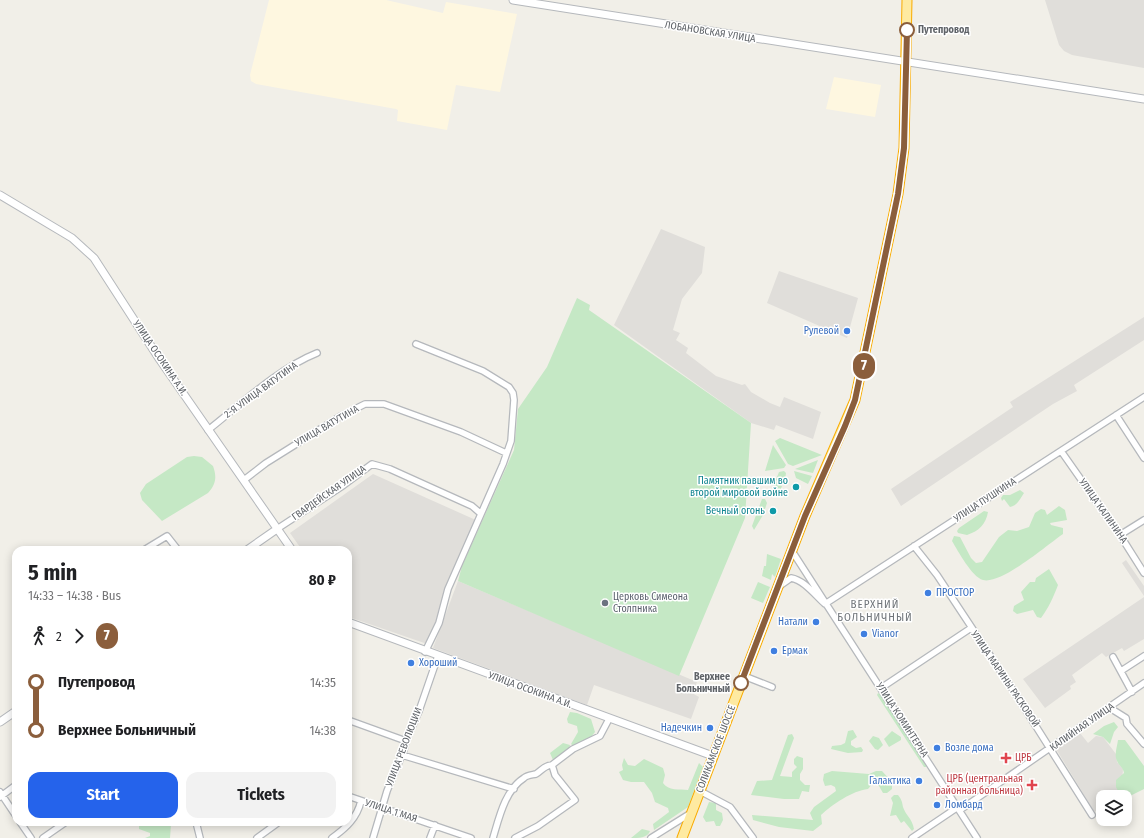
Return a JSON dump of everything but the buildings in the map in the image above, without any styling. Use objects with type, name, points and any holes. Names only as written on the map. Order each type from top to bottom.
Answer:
[{"type":"highway","name":"СОЛИКАМСКОЕ ШОССЕ","points":[[682,838],[776,588],[855,400],[864,363],[898,194],[904,148],[907,0]]},
{"type":"street","name":"ЛОБАНОВСКАЯ УЛИЦА","points":[[514,0],[1144,99]]},
{"type":"street","name":"УЛИЦА ОСОКИНА А.И.","points":[[0,195],[66,234],[80,244],[94,258],[208,430],[289,546]]},
{"type":"street","points":[[416,344],[483,371],[509,387],[513,393],[514,400],[512,415],[513,429],[506,453],[448,589],[439,624],[425,652]]},
{"type":"street","name":"2-Я УЛИЦА ВАТУТИНА","points":[[208,430],[269,382],[299,362],[317,353]]},
{"type":"street","name":"УЛИЦА ПУШКИНА","points":[[825,604],[1144,397]]},
{"type":"street","name":"УЛИЦА ВАТУТИНА","points":[[244,480],[266,463],[341,416],[364,404],[372,403],[384,404],[461,432],[506,453]]},
{"type":"street","points":[[1116,415],[1144,458]]},
{"type":"street","name":"УЛИЦА КАЛИНИНА","points":[[1061,451],[1120,535],[1144,573]]},
{"type":"street","name":"ГВАРДЕЙСКАЯ УЛИЦА","points":[[253,546],[341,487],[372,464],[390,470],[472,506],[480,513]]},
{"type":"street","points":[[1120,535],[1144,520]]},
{"type":"street","points":[[151,546],[167,536],[175,546]]},
{"type":"street","name":"УЛИЦА МАРИНЫ РАСКОВОЙ","points":[[914,546],[937,575],[1051,748],[1092,815]]},
{"type":"street","name":"УЛИЦА КОМИНТЕРНА","points":[[792,551],[977,838]]},
{"type":"street","name":"УЛИЦА КОМИНТЕРНА","points":[[776,588],[790,578],[795,579],[802,582],[825,604]]},
{"type":"street","name":"УЛИЦА ОСОКИНА А.И.","points":[[352,625],[713,756]]},
{"type":"street","points":[[881,688],[971,628]]},
{"type":"street","name":"УЛИЦА РЕВОЛЮЦИИ","points":[[373,838],[382,807],[406,741],[419,711],[438,656]]},
{"type":"street","points":[[1121,671],[1144,656]]},
{"type":"street","points":[[1113,657],[1132,692]]},
{"type":"street","points":[[744,676],[772,687]]},
{"type":"street","name":"КАЛИЙНАЯ УЛИЦА","points":[[912,838],[1051,748],[1144,684]]},
{"type":"street","points":[[1110,708],[1126,718],[1127,724],[1144,744]]},
{"type":"street","points":[[0,722],[12,714]]},
{"type":"street","points":[[493,838],[502,807],[514,789],[525,777],[536,774],[547,765],[552,765],[573,749],[600,736],[604,732],[609,718]]},
{"type":"street","points":[[352,721],[406,741]]},
{"type":"street","points":[[402,755],[514,789]]},
{"type":"street","points":[[515,838],[538,826],[575,800],[556,775],[552,765]]},
{"type":"street","points":[[12,788],[1,795],[12,810]]},
{"type":"street","points":[[700,791],[730,807],[753,838]]},
{"type":"street","name":"УЛИЦА 1 МАЯ","points":[[352,798],[471,838]]},
{"type":"street","points":[[352,820],[358,812],[361,801]]},
{"type":"street","points":[[651,838],[691,813]]},
{"type":"street","points":[[430,838],[435,825]]},
{"type":"street","points":[[23,826],[31,838]]},
{"type":"street","points":[[43,838],[60,826]]},
{"type":"street","points":[[197,826],[200,838]]},
{"type":"street","points":[[257,838],[274,826]]},
{"type":"street","points":[[332,838],[348,826]]},
{"type":"shaded area","points":[[269,0],[386,0],[443,13],[446,2],[517,14],[500,92],[456,85],[447,130],[397,121],[398,110],[396,109],[256,84],[251,81],[250,75]]},
{"type":"shaded area","points":[[1045,0],[1144,0],[1144,68],[1072,55],[1064,51],[1059,45]]},
{"type":"shaded area","points":[[834,77],[881,85],[875,117],[826,109]]},
{"type":"shaded area","points":[[661,229],[705,247],[702,273],[682,299],[673,330],[680,333],[676,340],[688,348],[686,353],[716,376],[742,385],[745,384],[751,392],[770,403],[780,407],[784,397],[821,412],[813,439],[776,425],[774,430],[751,423],[614,325]]},
{"type":"shaded area","points":[[779,271],[858,298],[847,338],[767,303]]},
{"type":"shaded area","points":[[1144,317],[1144,340],[1074,385],[1077,391],[1053,404],[901,506],[891,489],[1013,407],[1010,402]]},
{"type":"shaded area","points":[[373,474],[478,521],[430,645],[352,618],[352,546],[299,546],[290,533]]},
{"type":"shaded area","points":[[1126,560],[1144,586],[1144,596],[1122,563]]},
{"type":"shaded area","points":[[458,581],[697,682],[692,693],[699,697],[691,719],[594,685],[587,705],[433,648]]},
{"type":"shaded area","points":[[1144,597],[1144,639],[1124,651],[1122,648],[1106,657],[1102,653],[1072,675],[1076,682],[1070,686],[1071,689],[1045,708],[1023,679]]},
{"type":"shaded area","points":[[1080,733],[1088,743],[1096,736],[1103,737],[1116,754],[1117,762],[1123,769],[1122,790],[1096,790],[1096,811],[1094,811],[1056,749]]},
{"type":"green space","points":[[577,298],[590,305],[589,310],[751,423],[745,518],[679,676],[458,581],[462,566],[514,450],[518,409],[547,367]]},
{"type":"green space","points":[[780,438],[822,455],[793,466],[788,464],[775,441]]},
{"type":"green space","points":[[773,445],[786,465],[784,468],[765,471]]},
{"type":"green space","points":[[187,457],[202,457],[213,466],[215,477],[213,487],[208,493],[162,521],[142,500],[140,493],[146,484]]},
{"type":"green space","points":[[818,460],[813,473],[795,469]]},
{"type":"green space","points":[[784,471],[786,473],[785,480],[778,477],[776,482],[782,486],[780,491],[773,487],[779,472]]},
{"type":"green space","points":[[794,471],[812,476],[808,484],[796,478]]},
{"type":"green space","points":[[1020,490],[1024,493],[1015,505],[1010,507],[1004,499],[1002,501],[1001,498],[1003,495],[1010,495]]},
{"type":"green space","points":[[762,499],[765,499],[767,503],[763,515],[754,530],[752,526]]},
{"type":"green space","points":[[1059,506],[1065,510],[1067,520],[1050,523],[1051,525],[1063,528],[1063,534],[1012,571],[991,580],[983,580],[974,574],[952,541],[954,536],[960,537],[971,558],[976,563],[982,562],[999,537],[1008,530],[1017,531],[1029,527],[1035,513],[1041,509],[1045,510],[1047,515]]},
{"type":"green space","points":[[984,511],[988,512],[986,520],[978,529],[967,535],[958,533],[957,531],[959,528]]},
{"type":"green space","points":[[767,554],[781,559],[775,577],[772,574],[771,580],[762,576],[764,566],[766,566]]},
{"type":"green space","points":[[1049,569],[1058,585],[1051,602],[1041,618],[1037,617],[1033,610],[1017,614],[1013,611],[1014,606],[1024,600],[1021,592],[1030,582],[1035,582],[1036,578]]},
{"type":"green space","points":[[758,582],[770,587],[763,603],[751,598]]},
{"type":"green space","points":[[878,693],[881,694],[927,765],[926,767],[924,767],[877,695]]},
{"type":"green space","points":[[570,712],[577,713],[591,719],[595,732],[591,737],[574,747],[571,744],[578,732],[577,726],[568,723],[567,719]]},
{"type":"green space","points":[[1114,722],[1118,727],[1114,732],[1110,744],[1103,737],[1093,734],[1104,726]]},
{"type":"green space","points":[[853,730],[857,737],[851,741],[851,745],[856,748],[861,747],[863,750],[862,752],[848,753],[831,749],[832,746],[845,743],[848,731]]},
{"type":"green space","points":[[892,731],[901,737],[901,740],[889,747],[884,739]]},
{"type":"green space","points":[[792,734],[794,738],[780,776],[792,777],[792,772],[797,767],[794,764],[794,759],[797,756],[803,758],[803,769],[800,774],[800,780],[805,785],[810,785],[809,792],[802,791],[799,799],[784,799],[751,795],[757,781],[772,780],[788,735]]},
{"type":"green space","points":[[873,736],[879,738],[883,745],[878,750],[875,749],[869,741]]},
{"type":"green space","points":[[1118,740],[1125,740],[1144,766],[1144,789],[1132,795],[1132,790],[1118,790],[1116,780],[1124,773],[1116,759]]},
{"type":"green space","points":[[563,743],[570,745],[569,749],[560,755],[556,760],[553,760],[550,753]]},
{"type":"green space","points":[[624,758],[628,765],[635,766],[644,759],[663,768],[665,775],[663,783],[665,786],[688,790],[699,763],[703,767],[688,807],[654,830],[653,824],[669,812],[668,808],[655,802],[652,793],[644,782],[631,782],[623,780],[619,772],[623,770],[622,765]]},
{"type":"green space","points":[[832,771],[869,774],[876,771],[882,771],[892,782],[892,789],[887,793],[883,793],[879,786],[873,783],[868,789],[849,795],[837,802],[821,815],[822,824],[813,831],[779,827],[753,820],[752,815],[813,820],[810,813],[814,807],[836,791],[835,787],[831,785],[825,786],[823,780],[824,774]]},
{"type":"green space","points":[[894,795],[898,795],[901,800],[904,810],[913,825],[914,829],[912,831],[904,821],[901,823],[896,815],[890,816],[893,803],[891,798]]},
{"type":"green space","points":[[709,802],[716,803],[716,810],[722,813],[723,820],[720,826],[716,826],[714,821],[706,822],[703,817]]},
{"type":"green space","points":[[139,826],[171,826],[170,838],[145,838],[150,836],[150,833],[139,829]]},
{"type":"green space","points":[[642,829],[650,831],[647,835],[640,838],[631,838]]},
{"type":"bus line","name":"7","points":[[741,683],[776,588],[805,516],[855,400],[864,363],[898,194],[904,148],[907,30]]},
{"type":"place","name":"Путепровод","points":[[907,30]]},
{"type":"place","name":"Рулевой","points":[[847,331]]},
{"type":"place","name":"Памятник павшим во второй мировой войне","points":[[796,487]]},
{"type":"place","name":"Вечный огонь","points":[[773,511]]},
{"type":"place","name":"ПРОСТОР","points":[[928,593]]},
{"type":"place","name":"Церковь Симеона Столпника","points":[[605,603]]},
{"type":"place","name":"Натали","points":[[816,622]]},
{"type":"place","name":"Vianor","points":[[864,634]]},
{"type":"place","name":"Ермак","points":[[774,651]]},
{"type":"place","name":"Хороший","points":[[411,663]]},
{"type":"place","name":"Верхнее Больничный","points":[[741,683]]},
{"type":"place","name":"Надечкин","points":[[710,728]]},
{"type":"place","name":"Возле дома","points":[[937,748]]},
{"type":"place","name":"ЦРБ","points":[[1006,758]]},
{"type":"place","name":"Галактика","points":[[919,781]]},
{"type":"place","name":"ЦРБ (центральная районная больница)","points":[[1032,785]]},
{"type":"place","name":"Ломбард","points":[[937,805]]},
{"type":"district","name":"ВЕРХНИЙ БОЛЬНИЧНЫЙ","points":[[875,610]]}]
